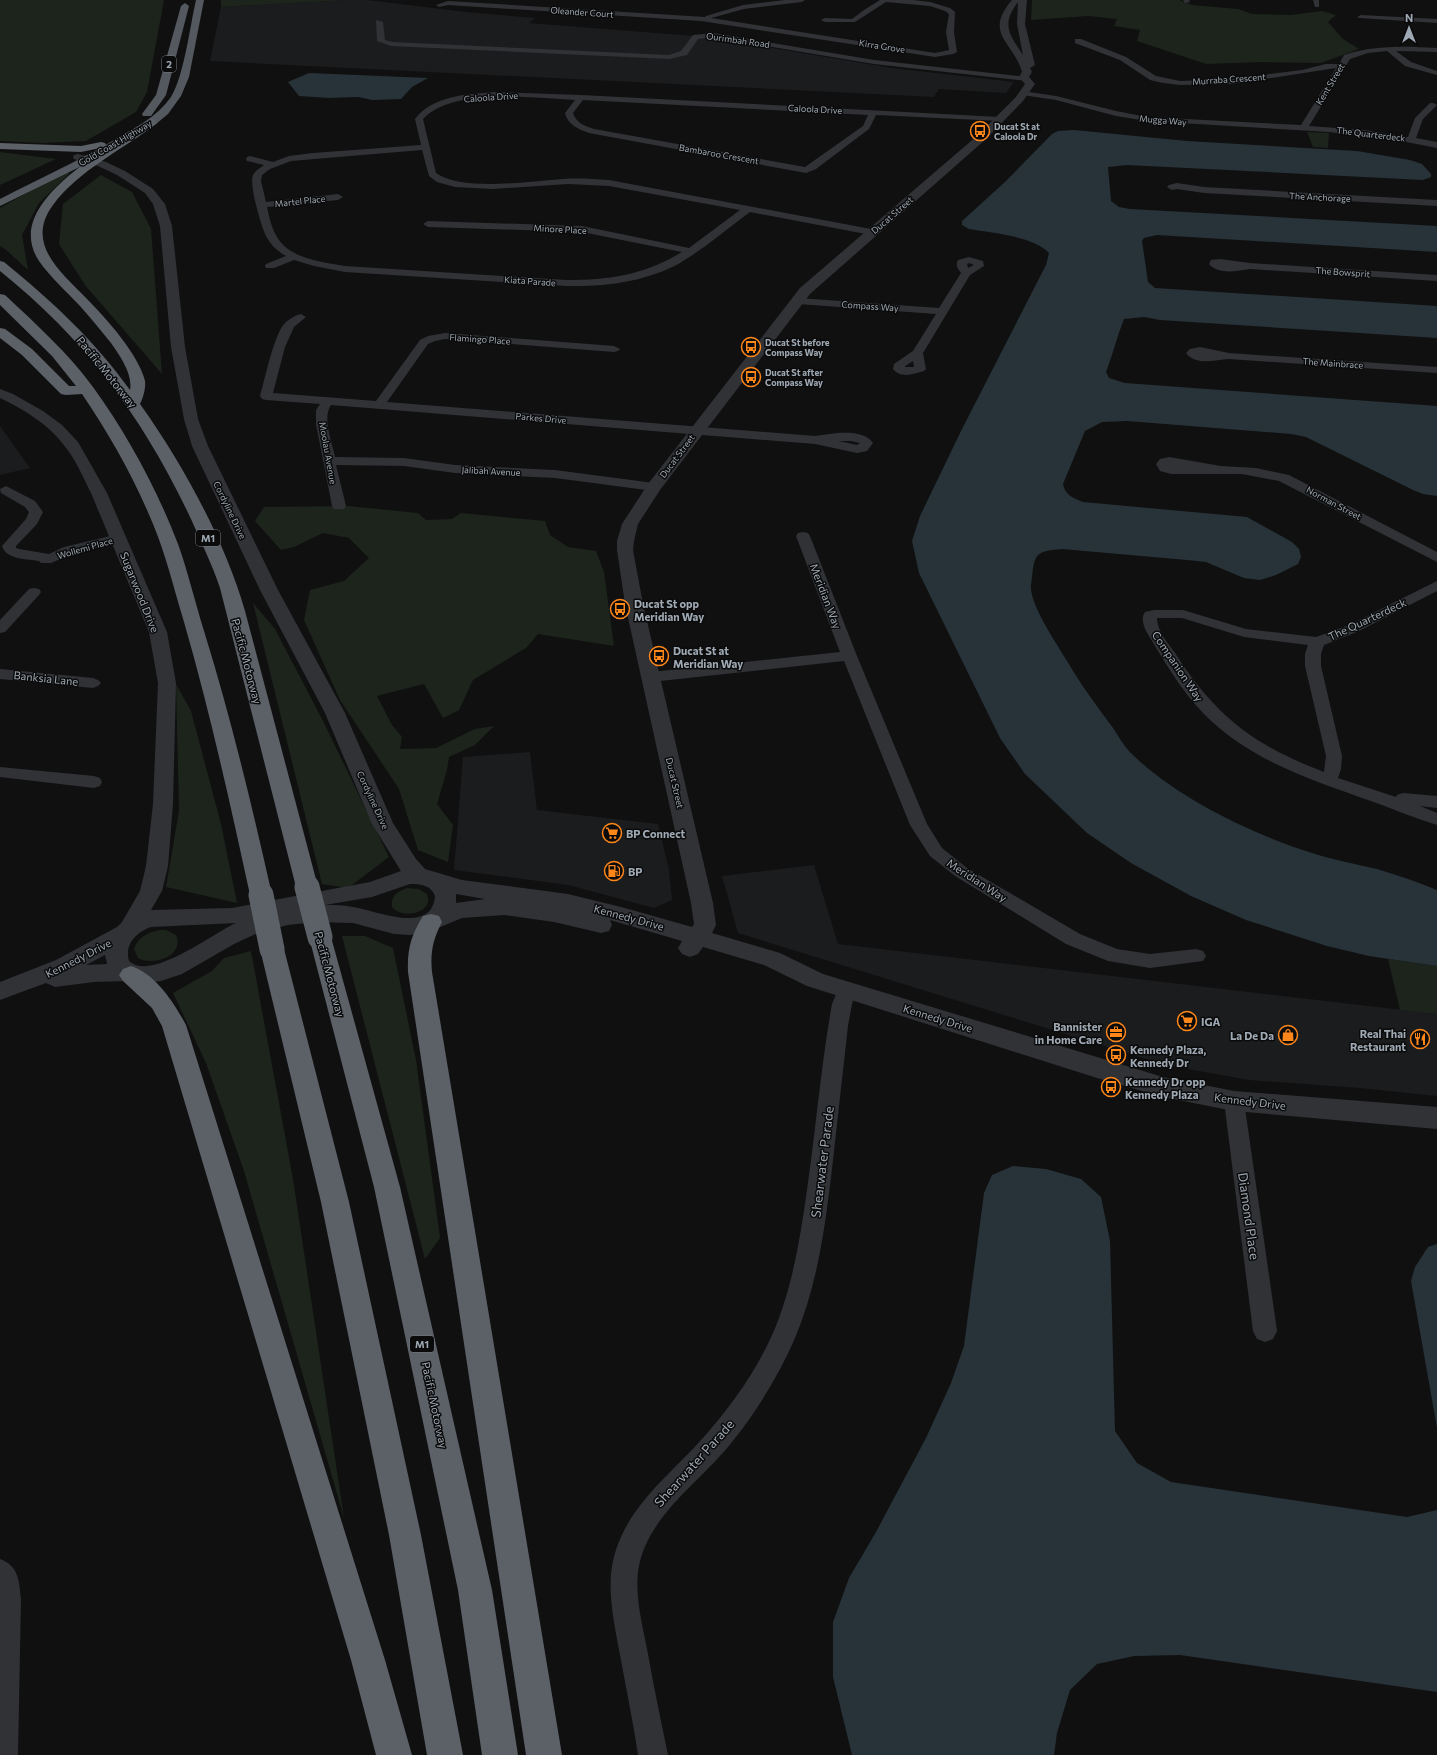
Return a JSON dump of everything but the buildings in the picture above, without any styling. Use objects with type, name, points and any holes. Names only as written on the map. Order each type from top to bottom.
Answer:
[{"type":"highway","name":"Gold Coast Highway","points":[[0,196],[93,161],[101,145],[139,122],[158,100],[186,0]]},
{"type":"highway","name":"Gold Coast Highway","points":[[0,203],[93,161],[152,122],[169,107],[179,91],[184,77],[200,0]]},
{"type":"highway","points":[[12,146],[93,161],[122,156],[152,122]]},
{"type":"highway","points":[[0,146],[80,149],[101,145]]},
{"type":"highway","points":[[93,161],[70,181],[47,205],[41,216],[36,231],[38,249],[48,268],[85,305],[127,355],[138,383],[134,403]]},
{"type":"highway","name":"Pacific Motorway","points":[[0,265],[39,297],[62,319],[99,359],[134,403],[150,427],[194,506],[225,577],[387,1187],[475,1590],[500,1755]]},
{"type":"highway","points":[[0,298],[26,322],[87,389],[120,442],[151,501],[169,543],[204,660],[232,764],[272,949],[335,1202],[405,1535],[445,1755]]},
{"type":"highway","points":[[0,332],[26,352],[66,392],[87,389]]},
{"type":"highway","points":[[432,921],[423,934],[420,945],[418,956],[420,972],[544,1755]]},
{"type":"highway","points":[[128,974],[160,1001],[174,1025],[368,1660],[394,1755]]},
{"type":"street","points":[[496,6],[506,1],[513,0]]},
{"type":"street","points":[[701,19],[743,7],[802,0]]},
{"type":"street","points":[[825,20],[853,21],[884,0]]},
{"type":"street","name":"Kirra Grove","points":[[701,19],[935,54],[953,52],[950,32],[953,13],[949,9],[937,6],[884,0]]},
{"type":"street","points":[[1016,0],[1004,16],[1004,26],[1007,38],[1025,63],[1027,72],[1024,77],[1026,86]]},
{"type":"street","points":[[1023,0],[1021,24],[1032,75],[1026,86]]},
{"type":"street","name":"Oleander Court","points":[[439,5],[448,3],[701,19]]},
{"type":"street","points":[[1361,17],[1437,21]]},
{"type":"street","name":"Ourimbah Road","points":[[379,22],[381,41],[391,44],[669,57],[684,53],[696,37],[713,35],[1026,86]]},
{"type":"street","name":"Murraba Crescent","points":[[1078,41],[1117,56],[1140,68],[1146,75],[1163,81],[1211,82],[1236,80],[1305,72],[1330,65],[1341,66]]},
{"type":"street","points":[[1390,50],[1408,64],[1437,73]]},
{"type":"street","name":"Kent Street","points":[[1304,127],[1346,59],[1355,54],[1390,50],[1437,50]]},
{"type":"street","points":[[1408,64],[1437,65]]},
{"type":"street","name":"Ducat Street","points":[[693,943],[705,925],[698,882],[634,604],[624,543],[628,528],[631,521],[654,487],[696,431],[812,284],[982,137],[1000,119],[1026,86]]},
{"type":"street","name":"Mugga Way","points":[[1026,86],[1052,96],[1100,110],[1136,117],[1190,122],[1304,127]]},
{"type":"street","name":"Caloola Drive","points":[[871,232],[609,183],[578,181],[476,186],[446,183],[436,179],[432,174],[419,119],[440,104],[468,98],[499,94],[1000,119]]},
{"type":"street","name":"Bambaroo Crescent","points":[[581,97],[569,113],[569,116],[575,123],[586,129],[806,170],[866,127],[874,112]]},
{"type":"street","points":[[1411,140],[1419,118],[1433,105]]},
{"type":"street","name":"The Quarterdeck","points":[[1304,127],[1353,132],[1437,145]]},
{"type":"street","points":[[704,151],[714,144]]},
{"type":"street","name":"Kiata Parade","points":[[425,147],[313,156],[289,159],[272,164],[263,170],[257,178],[262,204],[271,236],[277,244],[294,256],[311,262],[345,269],[581,283],[618,280],[643,274],[666,266],[690,251],[748,209]]},
{"type":"street","name":"Kiata Parade","points":[[250,159],[272,164]]},
{"type":"street","name":"Cordyline Drive","points":[[93,161],[140,184],[149,191],[159,204],[166,226],[178,347],[191,419],[200,446],[269,590],[335,713],[383,824],[408,864],[427,878],[442,886],[445,892],[446,899],[444,906],[432,921]]},
{"type":"street","name":"The Anchorage","points":[[1204,190],[1437,203]]},
{"type":"street","name":"Martel Place","points":[[262,204],[338,197]]},
{"type":"street","name":"Minore Place","points":[[428,224],[582,229],[690,251]]},
{"type":"street","points":[[270,266],[294,256]]},
{"type":"street","name":"The Bowsprit","points":[[1250,266],[1437,278]]},
{"type":"street","points":[[917,353],[966,273]]},
{"type":"street","name":"Compass Way","points":[[798,301],[943,311]]},
{"type":"street","name":"Parkes Drive","points":[[301,316],[289,325],[279,347],[266,396],[815,440]]},
{"type":"street","name":"Flamingo Place","points":[[379,405],[424,342],[432,338],[445,336],[614,349]]},
{"type":"street","name":"The Mainbrace","points":[[1229,356],[1437,370]]},
{"type":"street","name":"Sugarwood Drive","points":[[0,393],[39,414],[69,441],[89,472],[119,538],[158,632],[167,683],[163,804],[157,866],[151,891],[116,952],[118,963],[128,974]]},
{"type":"street","name":"Moolau Avenue","points":[[328,401],[322,410],[328,461],[339,506]]},
{"type":"street","name":"Jalibah Avenue","points":[[328,461],[404,462],[455,469],[555,474],[654,487]]},
{"type":"street","name":"Norman Street","points":[[1224,470],[1266,474],[1284,478],[1437,558]]},
{"type":"street","name":"Wollemi Place","points":[[6,490],[30,504],[36,512],[32,521],[8,546],[10,550],[16,553],[48,559],[69,550],[119,538]]},
{"type":"street","name":"Meridian Way","points":[[803,536],[849,656],[920,825],[936,852],[961,872],[1073,939],[1115,956],[1150,961],[1196,956]]},
{"type":"street","name":"The Quarterdeck","points":[[1329,781],[1333,769],[1334,756],[1313,666],[1313,654],[1317,642],[1354,628],[1437,586]]},
{"type":"street","points":[[0,629],[34,592]]},
{"type":"street","name":"Companion Way","points":[[1317,642],[1244,633],[1183,614],[1150,615],[1153,631],[1194,692],[1225,726],[1245,741],[1267,754],[1300,770],[1437,819]]},
{"type":"street","points":[[651,677],[849,656]]},
{"type":"street","name":"Banksia Lane","points":[[0,674],[93,683]]},
{"type":"street","points":[[0,772],[94,782]]},
{"type":"street","name":"Companion Way","points":[[1363,792],[1386,797],[1437,802]]},
{"type":"street","name":"Kennedy Drive","points":[[0,991],[30,981],[78,960],[140,922],[152,918],[232,916],[294,903],[372,890],[399,879],[427,878],[462,888],[568,902],[625,916],[766,972],[815,980],[1163,1087],[1234,1101],[1437,1118]]},
{"type":"street","name":"Kennedy Drive","points":[[30,981],[76,975],[128,974],[146,976],[162,972],[192,957],[227,936],[252,926],[285,918],[308,915],[351,914],[409,927],[420,926],[461,910],[472,908],[502,908],[552,914],[693,943]]},
{"type":"street","name":"Shearwater Parade","points":[[653,1755],[626,1615],[624,1592],[625,1570],[629,1552],[637,1530],[654,1507],[712,1448],[750,1399],[776,1352],[793,1315],[807,1266],[813,1232],[838,1026],[842,1004],[847,990]]},
{"type":"street","name":"Diamond Place","points":[[1234,1101],[1265,1330]]},
{"type":"street","points":[[0,1572],[6,1581],[7,1599],[3,1755]]},
{"type":"shaded area","points":[[0,0],[164,0],[147,92],[136,112],[86,141],[41,143],[0,141]]},
{"type":"shaded area","points":[[221,0],[349,0],[221,7]]},
{"type":"shaded area","points":[[367,0],[466,12],[535,18],[529,23],[707,37],[892,68],[1014,82],[1006,93],[939,89],[934,97],[210,61],[221,7]]},
{"type":"shaded area","points":[[1032,0],[1179,0],[1192,5],[1238,9],[1252,14],[1291,15],[1322,11],[1336,15],[1328,22],[1343,39],[1359,49],[1321,63],[1262,62],[1206,64],[1137,41],[1140,30],[1114,26],[1117,19],[1088,16],[1031,20]]},
{"type":"shaded area","points":[[309,73],[428,78],[412,87],[401,99],[372,100],[359,97],[329,98],[299,96],[288,82]]},
{"type":"shaded area","points":[[1074,130],[1187,141],[1357,151],[1410,160],[1422,164],[1431,174],[1431,177],[1423,180],[1127,165],[1108,167],[1111,201],[1119,207],[1130,209],[1437,226],[1437,252],[1157,235],[1144,238],[1142,241],[1148,282],[1155,288],[1437,306],[1437,338],[1160,320],[1144,317],[1124,319],[1106,372],[1109,378],[1125,383],[1437,406],[1437,496],[1423,494],[1413,490],[1306,437],[1291,434],[1127,421],[1102,422],[1085,431],[1063,484],[1070,496],[1083,502],[1247,517],[1292,542],[1299,549],[1301,557],[1298,564],[1276,575],[1260,580],[1244,578],[1206,562],[1062,549],[1045,552],[1036,557],[1031,585],[1034,602],[1039,613],[1078,678],[1127,749],[1151,771],[1171,786],[1217,813],[1266,836],[1312,853],[1377,869],[1437,890],[1437,966],[1369,956],[1327,946],[1246,920],[1191,896],[1131,863],[1087,833],[1025,774],[1000,738],[919,573],[912,541],[920,516],[961,431],[1046,265],[1049,253],[1042,247],[1023,239],[969,229],[962,225],[962,221],[1006,181],[1052,134],[1058,131]]},
{"type":"shaded area","points":[[1307,132],[1329,133],[1328,148],[1313,147]]},
{"type":"shaded area","points":[[0,152],[56,159],[0,185]]},
{"type":"shaded area","points":[[62,173],[70,173],[39,203],[22,235],[28,270],[0,246],[0,208]]},
{"type":"shaded area","points":[[101,175],[132,192],[151,229],[162,374],[85,285],[59,244],[63,204]]},
{"type":"shaded area","points":[[0,426],[30,468],[0,475]]},
{"type":"shaded area","points":[[348,506],[418,513],[426,520],[452,519],[461,513],[545,521],[550,535],[568,547],[596,551],[604,572],[614,646],[538,634],[526,648],[473,680],[459,710],[443,718],[424,684],[377,696],[392,725],[402,737],[400,749],[436,748],[475,729],[494,726],[475,745],[449,757],[447,770],[437,804],[453,825],[448,862],[418,850],[399,789],[340,700],[304,620],[310,590],[344,581],[369,558],[349,538],[323,533],[294,547],[281,550],[255,521],[264,507]]},
{"type":"shaded area","points":[[253,603],[275,629],[323,721],[389,857],[348,888],[322,884]]},
{"type":"shaded area","points":[[176,684],[191,711],[221,824],[237,903],[166,887],[179,811]]},
{"type":"shaded area","points":[[530,752],[537,810],[658,824],[669,870],[672,900],[654,908],[568,885],[454,870],[463,757]]},
{"type":"shaded area","points":[[814,865],[838,944],[1437,1014],[1437,1096],[1360,1088],[1249,1080],[1166,1065],[738,933],[722,876]]},
{"type":"shaded area","points":[[407,888],[419,889],[427,894],[428,901],[422,910],[410,914],[397,911],[392,907],[392,900],[395,894]]},
{"type":"shaded area","points":[[159,930],[166,930],[176,935],[178,943],[176,949],[166,958],[159,960],[151,961],[138,958],[134,949],[138,941],[147,934]]},
{"type":"shaded area","points":[[342,936],[365,936],[393,948],[416,1060],[440,1238],[425,1259]]},
{"type":"shaded area","points":[[251,951],[293,1179],[344,1518],[244,1171],[206,1063],[173,993],[212,971],[224,958]]},
{"type":"shaded area","points":[[1388,959],[1437,966],[1437,1014],[1400,1010]]},
{"type":"shaded area","points":[[1013,1166],[1046,1169],[1081,1179],[1101,1197],[1110,1241],[1115,1431],[1137,1463],[1171,1482],[1407,1517],[1437,1510],[1437,1692],[1180,1655],[1134,1656],[1097,1664],[1070,1690],[1057,1733],[1054,1755],[852,1755],[833,1677],[833,1622],[849,1578],[876,1532],[926,1438],[951,1383],[964,1346],[984,1193],[992,1175]]},
{"type":"shaded area","points":[[1437,1244],[1437,1428],[1411,1281],[1415,1267],[1428,1247]]},
{"type":"place","name":"Ducat St at Caloola Dr","points":[[980,131]]},
{"type":"place","name":"Ducat St before Compass Way","points":[[751,347]]},
{"type":"place","name":"Ducat St after Compass Way","points":[[751,377]]},
{"type":"place","name":"Ducat St opp Meridian Way","points":[[620,609]]},
{"type":"place","name":"Ducat St at Meridian Way","points":[[659,656]]},
{"type":"place","name":"BP Connect","points":[[612,833]]},
{"type":"place","name":"BP","points":[[614,871]]},
{"type":"place","name":"IGA","points":[[1187,1021]]},
{"type":"place","name":"Bannister in Home Care","points":[[1116,1032]]},
{"type":"place","name":"La De Da","points":[[1288,1035]]},
{"type":"place","name":"Real Thai Restaurant","points":[[1420,1039]]},
{"type":"place","name":"Kennedy Plaza, Kennedy Dr","points":[[1116,1055]]},
{"type":"place","name":"Kennedy Dr opp Kennedy Plaza","points":[[1111,1087]]}]
